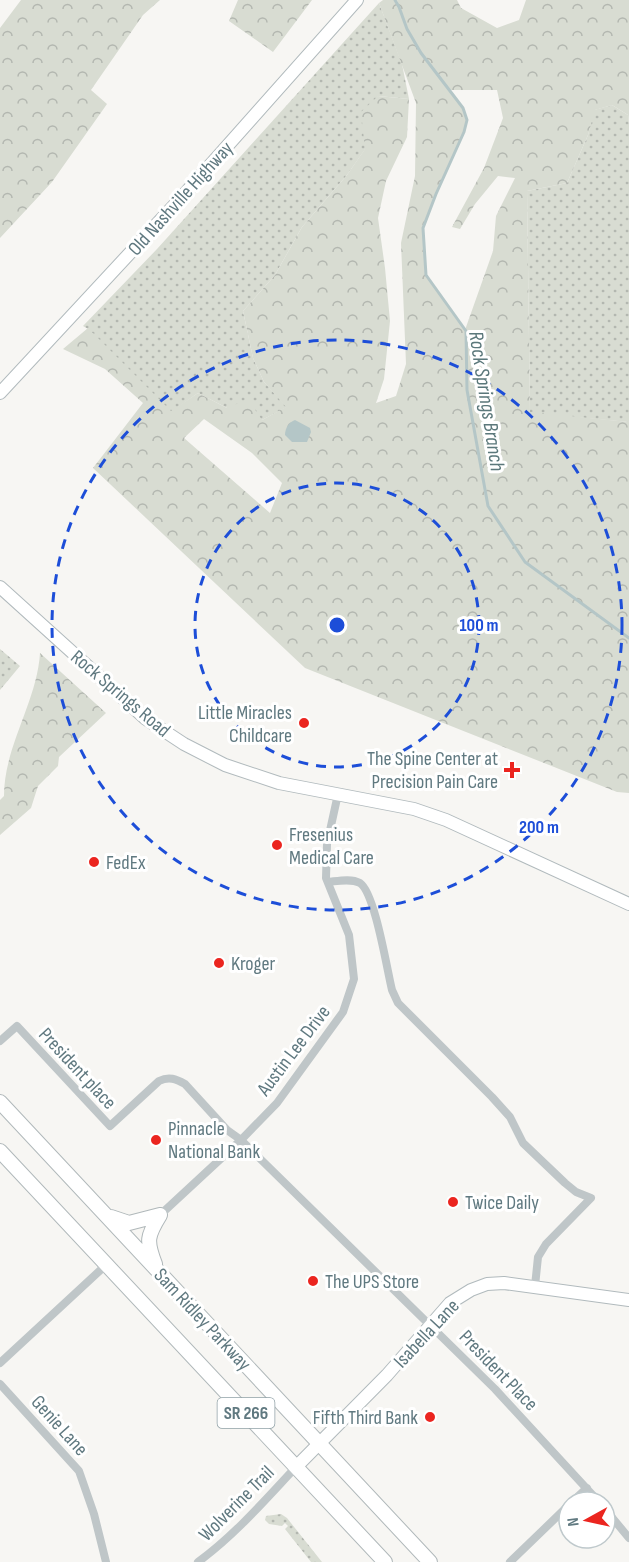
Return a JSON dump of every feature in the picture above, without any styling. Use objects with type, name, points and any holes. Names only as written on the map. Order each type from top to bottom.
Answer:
[{"type":"main road","name":"Sam Ridley Parkway","points":[[0,1102],[430,1562]]},
{"type":"main road","name":"Sam Ridley Parkway","points":[[0,1151],[385,1562]]},
{"type":"main road","points":[[105,1214],[129,1223],[160,1215]]},
{"type":"main road","points":[[159,1271],[148,1240],[160,1215]]},
{"type":"street","name":"Old Nashville Highway","points":[[0,393],[181,198],[357,0]]},
{"type":"street","name":"Rock Springs Road","points":[[0,587],[146,719],[184,744],[225,765],[279,783],[414,809],[446,820],[629,904]]},
{"type":"street","name":"Austin Lee Drive","points":[[160,1215],[241,1140],[277,1103],[343,1012],[354,979],[349,935],[326,878],[327,844],[338,794]]},
{"type":"street","points":[[328,882],[347,880],[359,882],[366,889],[372,903],[392,990],[398,1003],[492,1096],[510,1117],[523,1143],[576,1192],[591,1198],[546,1244],[538,1257],[534,1286]]},
{"type":"street","name":"President place","points":[[0,1041],[17,1026],[110,1126],[159,1081],[166,1078],[177,1079],[185,1084],[227,1130],[241,1140]]},
{"type":"street","name":"President Place","points":[[241,1140],[430,1323],[587,1488]]},
{"type":"street","points":[[0,1363],[107,1264]]},
{"type":"street","name":"Isabella Lane","points":[[296,1467],[387,1375],[430,1323],[450,1303],[471,1290],[487,1284],[504,1283],[629,1300]]},
{"type":"street","name":"Genie Lane","points":[[0,1384],[79,1471],[94,1514],[106,1562]]},
{"type":"street","name":"Wolverine Trail","points":[[198,1562],[242,1523],[296,1467]]},
{"type":"street","points":[[510,1562],[557,1517]]},
{"type":"street","points":[[617,1524],[629,1538]]},
{"type":"green space","points":[[21,0],[160,0],[143,15],[91,90],[107,104],[52,182],[0,238],[0,28]]},
{"type":"green space","points":[[238,0],[312,0],[273,52],[229,21]]},
{"type":"green space","points":[[383,0],[395,0],[398,4],[397,0],[457,0],[461,8],[497,28],[519,20],[526,0],[629,0],[629,124],[628,115],[612,105],[595,110],[588,135],[567,183],[527,191],[530,412],[629,422],[629,793],[617,792],[305,668],[93,468],[143,403],[105,369],[63,349],[88,328],[171,411],[198,393],[227,408],[248,399],[262,420],[286,407],[264,382],[253,358],[243,311],[275,275],[302,227],[347,175],[365,149],[361,112],[378,96],[409,99],[407,137],[386,181],[378,218],[390,321],[384,379],[376,403],[396,396],[406,364],[401,243],[415,176],[416,103],[379,3]],"holes":[[[450,90],[497,90],[503,118],[484,168],[452,227],[460,229],[475,204],[498,176],[515,178],[496,216],[493,251],[465,330],[426,275],[423,228],[467,120],[463,108]],[[204,419],[252,453],[282,483],[270,513],[184,438]]]},
{"type":"green space","points":[[379,3],[402,64],[409,99],[378,96],[366,148],[347,175],[302,227],[275,275],[243,311],[253,358],[264,382],[287,407],[262,420],[227,408],[198,393],[171,412],[83,326],[157,249]]},
{"type":"green space","points":[[612,105],[628,115],[629,124],[629,422],[530,413],[527,191],[567,183],[588,135],[594,110]]},
{"type":"green space","points":[[0,649],[20,666],[0,690]]},
{"type":"green space","points":[[40,653],[106,713],[59,757],[58,766],[38,786],[31,808],[0,835],[0,800],[4,796],[9,759],[33,689]]},
{"type":"green space","points":[[281,1514],[287,1518],[322,1562],[311,1562],[285,1529],[288,1526],[285,1523],[282,1526],[269,1524],[265,1520],[266,1516]]},
{"type":"shaded area","points":[[295,420],[310,428],[311,432],[307,442],[292,442],[285,435],[288,426]]},
{"type":"waterway","name":"Rock Springs Branch","points":[[395,0],[407,29],[421,53],[463,108],[467,120],[423,228],[426,275],[466,331],[467,390],[488,506],[525,562],[629,638]]},
{"type":"place","name":"Little Miracles Childcare","points":[[304,723]]},
{"type":"place","name":"The Spine Center at Precision Pain Care","points":[[512,770]]},
{"type":"place","name":"Fresenius Medical Care","points":[[277,845]]},
{"type":"place","name":"FedEx","points":[[94,862]]},
{"type":"place","name":"Kroger","points":[[219,963]]},
{"type":"place","name":"Pinnacle National Bank","points":[[156,1140]]},
{"type":"place","name":"Twice Daily","points":[[453,1202]]},
{"type":"place","name":"The UPS Store","points":[[313,1281]]},
{"type":"place","name":"Fifth Third Bank","points":[[430,1417]]}]
